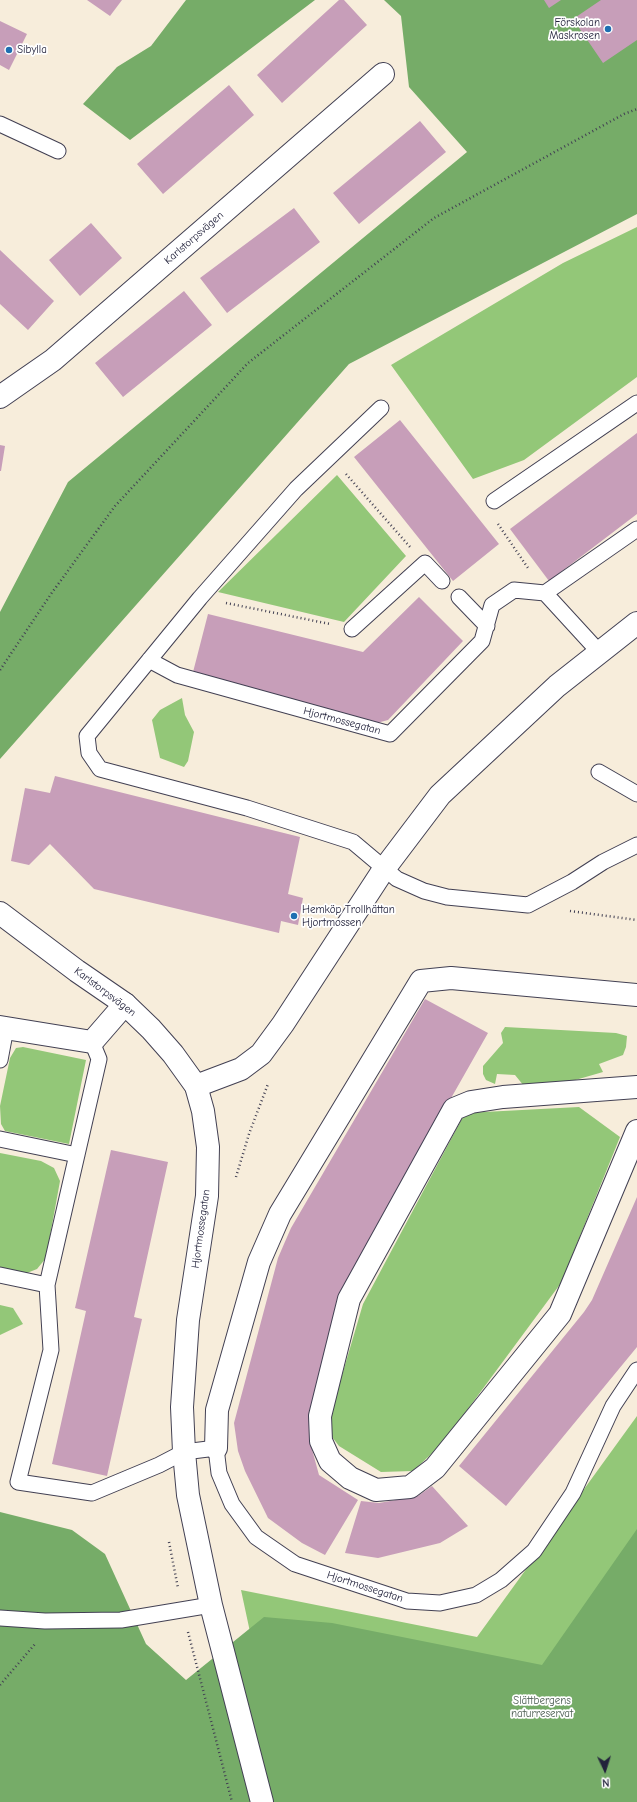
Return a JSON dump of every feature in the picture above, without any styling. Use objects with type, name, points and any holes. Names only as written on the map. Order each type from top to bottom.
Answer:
[{"type":"street","name":"Karlstorpsvägen","points":[[0,397],[53,360],[383,74]]},
{"type":"street","points":[[196,1086],[241,1069],[261,1054],[283,1024],[384,868],[440,795],[557,686],[637,623]]},
{"type":"street","name":"Karlstorpsvägen","points":[[0,913],[77,971],[124,1004],[151,1029],[173,1054],[196,1086]]},
{"type":"street","points":[[216,1448],[217,1410],[259,1262],[280,1214],[421,981],[451,978],[637,995]]},
{"type":"street","points":[[3,1027],[92,1042],[124,1004]]},
{"type":"street","name":"Hjortmossegatan","points":[[196,1086],[203,1112],[208,1147],[207,1196],[188,1320],[182,1407],[184,1452],[188,1495],[211,1605],[262,1802]]},
{"type":"street","points":[[637,1087],[503,1098],[471,1102],[454,1109],[349,1299],[320,1416],[321,1441],[330,1461],[350,1478],[376,1490],[410,1487],[435,1468],[560,1314],[637,1132]]},
{"type":"lane","points":[[0,124],[58,151]]},
{"type":"lane","points":[[494,501],[637,403]]},
{"type":"lane","points":[[381,408],[296,489],[200,598],[88,736],[89,753],[100,770],[246,808],[352,842],[397,879],[424,891],[447,897],[528,904],[572,882],[603,862],[637,845]]},
{"type":"lane","points":[[600,653],[545,593],[637,528]]},
{"type":"lane","points":[[352,629],[425,563],[442,581]]},
{"type":"lane","name":"Hjortmossegatan","points":[[149,660],[177,675],[390,734],[482,641],[492,605],[514,590],[545,593]]},
{"type":"lane","points":[[459,597],[487,626]]},
{"type":"lane","points":[[599,772],[637,794]]},
{"type":"lane","points":[[0,1060],[3,1027]]},
{"type":"lane","points":[[92,1042],[99,1059],[47,1285],[51,1350],[18,1482],[92,1493],[159,1465],[184,1452],[216,1448]]},
{"type":"lane","points":[[0,1139],[77,1156]]},
{"type":"lane","points":[[0,1275],[47,1285]]},
{"type":"lane","name":"Hjortmossegatan","points":[[216,1448],[220,1473],[232,1504],[256,1537],[295,1564],[407,1601],[440,1603],[476,1595],[501,1580],[534,1551],[573,1493],[613,1406],[637,1370]]},
{"type":"lane","points":[[0,1618],[45,1621],[121,1620],[211,1605]]},
{"type":"path","points":[[0,670],[114,506],[248,363],[434,218],[624,114],[637,109]]},
{"type":"path","points":[[330,456],[425,563]]},
{"type":"path","points":[[494,501],[493,517],[545,593]]},
{"type":"path","points":[[200,598],[352,629]]},
{"type":"path","points":[[528,904],[637,920]]},
{"type":"path","points":[[235,1180],[249,1134],[270,1078]]},
{"type":"path","points":[[0,1685],[44,1634],[45,1621]]},
{"type":"green space","points":[[186,0],[315,0],[130,140],[83,104],[117,67],[151,46]]},
{"type":"green space","points":[[384,0],[637,0],[637,214],[349,364],[0,759],[0,612],[68,482],[467,152],[409,87],[401,16]]},
{"type":"green space","points":[[637,227],[637,377],[524,460],[473,479],[391,365],[563,263]]},
{"type":"green space","points":[[337,475],[406,556],[344,622],[218,592]]},
{"type":"green space","points":[[182,698],[185,715],[194,732],[188,761],[184,767],[160,758],[152,720],[160,710]]},
{"type":"green space","points":[[505,1027],[616,1033],[627,1036],[626,1047],[623,1055],[599,1064],[603,1072],[565,1083],[524,1086],[515,1075],[497,1074],[495,1084],[486,1080],[483,1074],[483,1066],[503,1043],[501,1033]]},
{"type":"green space","points":[[23,1047],[86,1060],[69,1144],[5,1131],[1,1124],[0,1106],[10,1058],[16,1048]]},
{"type":"green space","points":[[579,1107],[620,1137],[561,1283],[442,1444],[413,1471],[381,1472],[339,1446],[329,1433],[330,1416],[363,1304],[465,1113]]},
{"type":"green space","points":[[0,1153],[41,1161],[54,1168],[60,1181],[46,1258],[37,1269],[27,1273],[0,1269]]},
{"type":"green space","points":[[0,1305],[13,1308],[23,1324],[0,1335]]},
{"type":"green space","name":"Slättbergens naturreservat","points":[[637,1416],[637,1802],[273,1739],[241,1590],[477,1637]]},
{"type":"green space","points":[[0,1512],[72,1530],[105,1554],[146,1644],[186,1680],[264,1617],[332,1623],[542,1665],[637,1529],[637,1802],[0,1802]]},
{"type":"building","points":[[87,0],[122,0],[110,16]]},
{"type":"building","points":[[339,0],[344,0],[367,25],[282,103],[257,75]]},
{"type":"building","name":"Förskolan Maskrosen","points":[[544,0],[561,0],[549,8]]},
{"type":"building","name":"Förskolan Maskrosen","points":[[601,0],[637,0],[637,40],[603,63],[573,19]]},
{"type":"building","name":"Sibylla","points":[[0,21],[27,34],[9,70],[0,65]]},
{"type":"building","points":[[229,85],[254,115],[163,194],[137,164]]},
{"type":"building","points":[[420,121],[446,152],[359,224],[333,193]]},
{"type":"building","points":[[294,208],[320,242],[227,313],[200,278]]},
{"type":"building","points":[[91,223],[122,258],[80,296],[49,260]]},
{"type":"building","points":[[0,250],[54,301],[28,330],[0,304]]},
{"type":"building","points":[[184,291],[212,325],[123,397],[95,363]]},
{"type":"building","points":[[400,420],[499,544],[453,581],[354,457]]},
{"type":"building","points":[[637,433],[637,514],[549,581],[510,529]]},
{"type":"building","points":[[0,445],[5,446],[1,471],[0,471]]},
{"type":"building","points":[[419,597],[463,641],[388,720],[373,724],[192,676],[208,614],[363,652]]},
{"type":"building","points":[[55,776],[300,837],[288,894],[303,898],[298,925],[281,921],[279,933],[94,889],[50,844],[29,865],[11,861],[25,788],[50,793]]},
{"type":"building","points":[[425,999],[488,1033],[362,1255],[310,1442],[319,1475],[358,1500],[325,1555],[302,1543],[268,1518],[245,1471],[238,1451],[234,1423],[278,1258],[291,1228]]},
{"type":"building","points":[[111,1150],[168,1162],[134,1317],[142,1319],[107,1476],[52,1464],[86,1311],[75,1308]]},
{"type":"building","points":[[637,1197],[637,1347],[506,1506],[459,1466],[584,1312],[592,1300]]},
{"type":"building","points":[[432,1486],[468,1526],[440,1543],[378,1558],[345,1553],[361,1501],[379,1503],[418,1496]]},
{"type":"place","name":"Förskolan Maskrosen","points":[[608,29]]},
{"type":"place","name":"Sibylla","points":[[9,50]]},
{"type":"place","name":"Hemköp Trollhättan Hjortmossen","points":[[294,916]]}]
